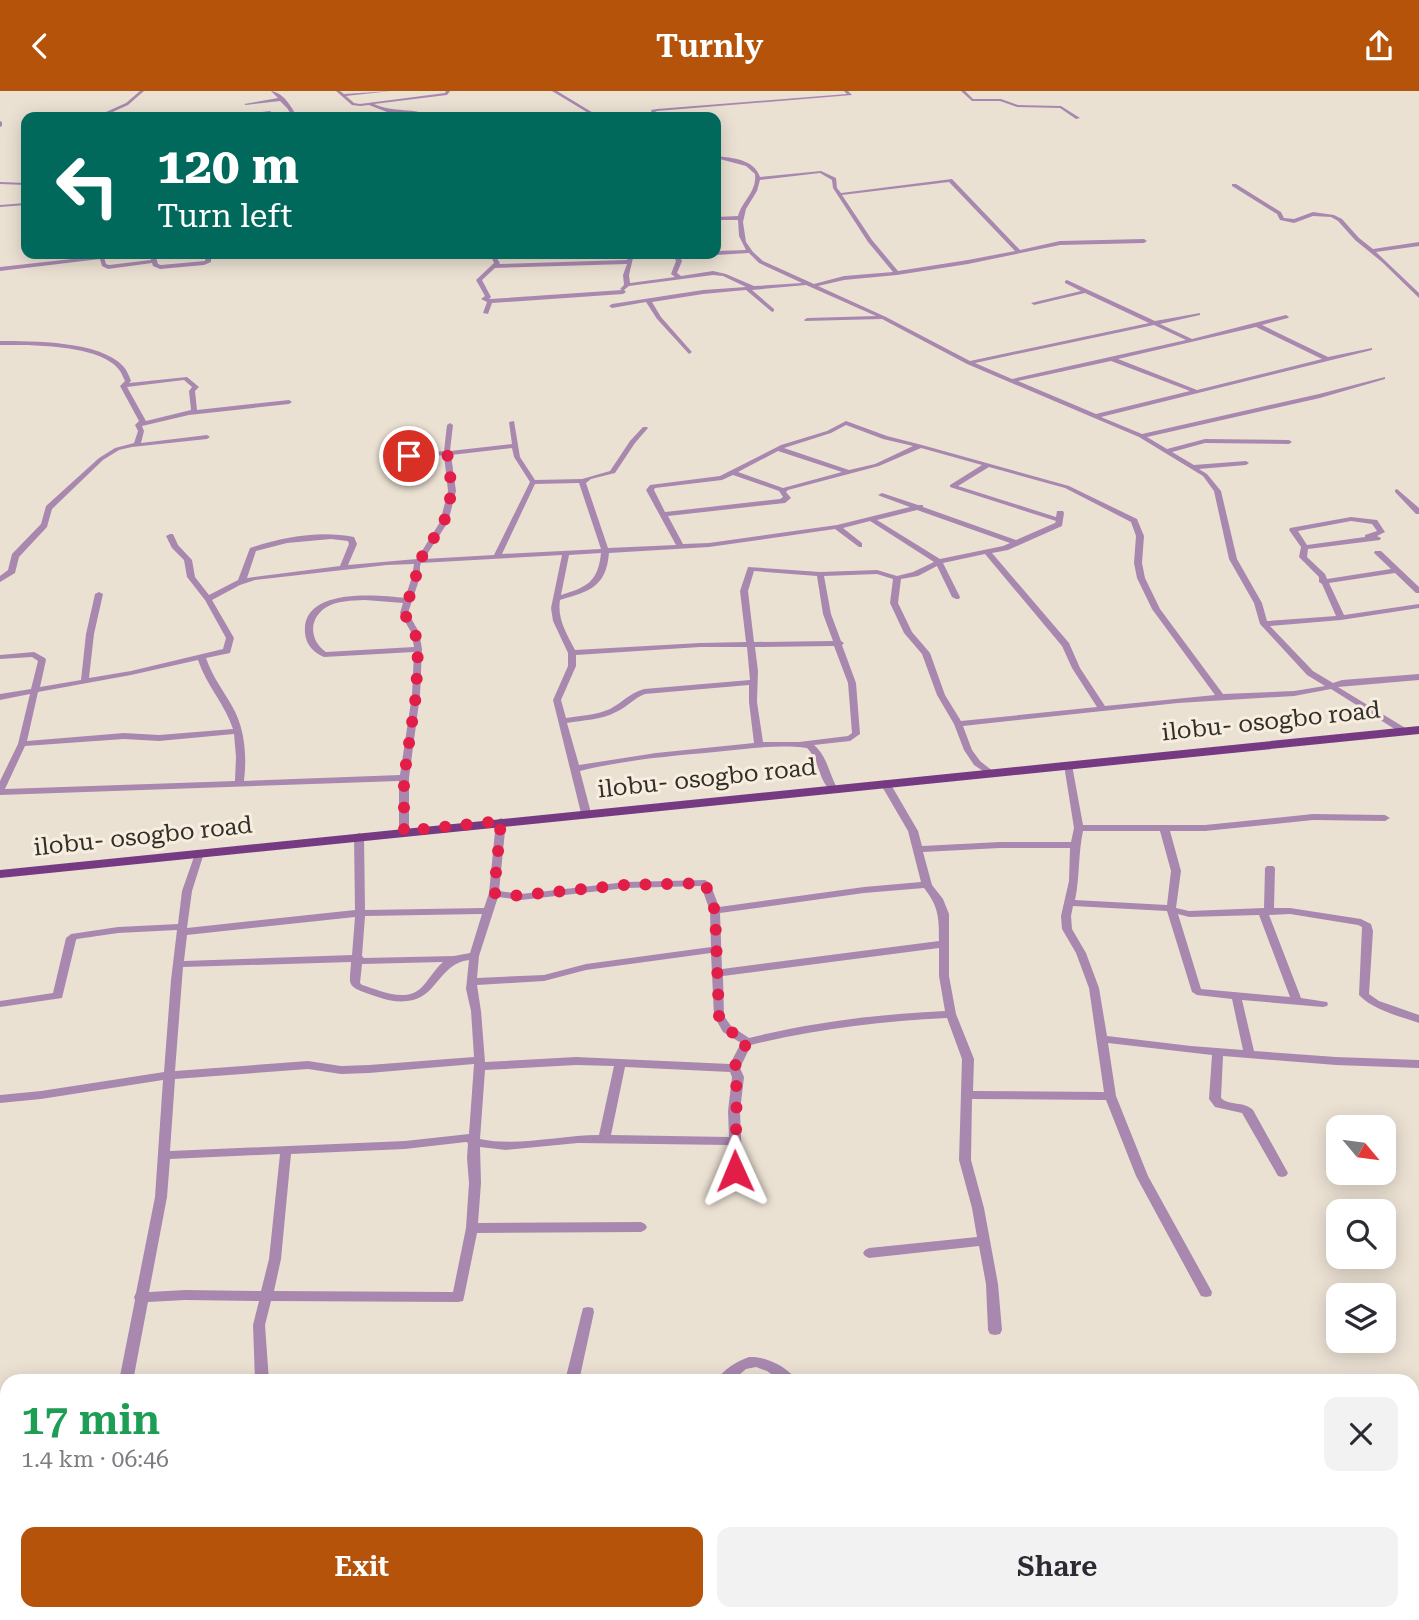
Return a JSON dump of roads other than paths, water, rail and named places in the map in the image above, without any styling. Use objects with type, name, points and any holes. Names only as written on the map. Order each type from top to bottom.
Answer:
[{"type":"main road","name":"ilobu- osogbo road","points":[[0,874],[501,821],[1419,730]]},
{"type":"street","points":[[108,112],[127,104],[142,91]]},
{"type":"street","points":[[273,91],[283,99],[292,112]]},
{"type":"street","points":[[340,93],[389,91]]},
{"type":"street","points":[[340,93],[354,104],[370,104],[447,95],[448,91]]},
{"type":"street","points":[[554,91],[590,112]]},
{"type":"street","points":[[653,112],[850,95],[846,91]]},
{"type":"street","points":[[963,91],[972,100],[1002,100],[1017,106],[1061,107],[1078,118]]},
{"type":"street","points":[[246,104],[283,99]]},
{"type":"street","points":[[370,104],[387,112],[418,112]]},
{"type":"street","points":[[721,158],[746,162],[755,169],[759,179],[741,218],[747,252]]},
{"type":"street","points":[[759,179],[823,172],[835,180],[835,188],[864,233],[897,273]]},
{"type":"street","points":[[841,194],[950,180],[1019,252]]},
{"type":"street","points":[[0,183],[21,184]]},
{"type":"street","points":[[1234,185],[1279,213],[1282,219],[1294,221],[1313,214],[1332,216],[1340,220],[1419,296]]},
{"type":"street","points":[[0,206],[21,204]]},
{"type":"street","points":[[721,218],[741,218]]},
{"type":"street","points":[[612,306],[897,273],[1073,241],[1144,241]]},
{"type":"street","points":[[1373,251],[1419,244]]},
{"type":"street","points":[[721,253],[747,252],[761,263],[884,318],[969,363],[1141,436],[1195,467],[1214,485],[1233,559],[1258,603],[1264,624],[1294,658],[1331,688],[1404,731]]},
{"type":"street","points":[[0,269],[73,259]]},
{"type":"street","points":[[103,259],[104,265],[108,267],[154,261],[156,267],[160,267],[204,263],[208,262],[208,259]]},
{"type":"street","points":[[495,259],[497,263],[480,280],[488,297],[484,299],[490,301],[623,292]]},
{"type":"street","points":[[625,304],[622,302],[623,292],[627,285],[626,275],[631,259]]},
{"type":"street","points":[[678,259],[674,274],[679,277]]},
{"type":"street","points":[[494,266],[630,262]]},
{"type":"street","points":[[627,285],[720,274],[750,288],[772,310]]},
{"type":"street","points":[[1067,282],[1190,340]]},
{"type":"street","points":[[1034,303],[1086,291]]},
{"type":"street","points":[[486,313],[490,301]]},
{"type":"street","points":[[649,302],[659,318],[689,352]]},
{"type":"street","points":[[969,363],[1198,314]]},
{"type":"street","points":[[1011,381],[1286,317]]},
{"type":"street","points":[[807,320],[884,318]]},
{"type":"street","points":[[1257,325],[1327,359]]},
{"type":"street","points":[[0,343],[32,343],[96,353],[122,366],[128,381],[123,386]]},
{"type":"street","points":[[1097,416],[1370,349]]},
{"type":"street","points":[[1110,358],[1197,392]]},
{"type":"street","points":[[123,386],[180,378],[190,380],[196,387],[192,391],[194,410],[190,413]]},
{"type":"street","points":[[1141,436],[1320,396],[1383,378]]},
{"type":"street","points":[[123,386],[143,422],[138,425]]},
{"type":"street","points":[[138,425],[190,413],[289,402]]},
{"type":"street","points":[[512,422],[517,457],[533,482]]},
{"type":"street","points":[[681,547],[650,490],[652,486],[715,479],[733,473],[779,449],[830,432],[846,423],[885,438],[1067,487],[1134,521],[1140,536],[1138,563],[1141,578],[1156,609],[1221,697]]},
{"type":"street","points":[[134,446],[140,438],[138,425]]},
{"type":"street","points":[[404,831],[404,778],[416,695],[418,649],[415,632],[404,613],[416,577],[416,566],[444,522],[452,491],[447,451],[450,425]]},
{"type":"street","points":[[533,482],[584,481],[612,472],[645,428]]},
{"type":"street","points":[[0,580],[12,571],[15,556],[44,525],[49,508],[101,459],[117,449],[207,437]]},
{"type":"street","points":[[1167,451],[1205,441],[1289,442]]},
{"type":"street","points":[[390,459],[515,446]]},
{"type":"street","points":[[733,473],[783,490],[877,465],[920,446]]},
{"type":"street","points":[[779,449],[848,472]]},
{"type":"street","points":[[1195,467],[1247,463]]},
{"type":"street","points":[[759,745],[744,591],[751,569],[820,573],[877,572],[897,578],[939,562],[988,553],[1059,524],[1060,517],[953,486],[988,465]]},
{"type":"street","points":[[557,599],[586,590],[597,583],[604,562],[605,551],[584,481]]},
{"type":"street","points":[[496,558],[533,482]]},
{"type":"street","points":[[663,514],[768,503],[786,499],[783,490]]},
{"type":"street","points":[[1397,491],[1419,512]]},
{"type":"street","points":[[882,495],[1017,543]]},
{"type":"street","points":[[208,599],[242,581],[421,561],[681,547],[837,527],[920,507]]},
{"type":"street","points":[[871,519],[939,562],[956,597]]},
{"type":"street","points":[[1304,547],[1372,538],[1381,531],[1374,522],[1351,519],[1293,530],[1304,547],[1303,557],[1322,576],[1341,618]]},
{"type":"street","points":[[837,527],[859,545]]},
{"type":"street","points":[[0,697],[222,653],[230,645],[230,638],[208,599],[191,582],[188,560],[174,546],[170,535]]},
{"type":"street","points":[[242,581],[253,550],[316,539],[340,536],[351,539],[353,544],[343,568]]},
{"type":"street","points":[[566,553],[557,599],[557,621],[572,653],[571,674],[558,693],[557,700],[586,813]]},
{"type":"street","points":[[988,553],[1066,645],[1076,668],[1103,709]]},
{"type":"street","points":[[1378,553],[1419,591]]},
{"type":"street","points":[[1323,582],[1395,571]]},
{"type":"street","points":[[575,769],[597,763],[759,745],[849,739],[856,734],[852,683],[840,643],[827,614],[820,573]]},
{"type":"street","points":[[897,578],[894,603],[908,633],[926,653],[941,695],[958,724],[968,750],[977,763],[989,772]]},
{"type":"street","points":[[85,681],[90,634],[99,594]]},
{"type":"street","points":[[408,601],[380,599],[324,603],[312,618],[309,638],[312,645],[324,655],[418,649]]},
{"type":"street","points":[[1264,624],[1341,618],[1419,605]]},
{"type":"street","points":[[572,653],[749,644],[840,643]]},
{"type":"street","points":[[0,657],[38,655],[42,660],[22,744],[0,791],[404,778]]},
{"type":"street","points":[[202,658],[206,676],[232,713],[243,764],[239,784]]},
{"type":"street","points":[[958,724],[1419,677]]},
{"type":"street","points":[[562,721],[606,713],[618,708],[629,697],[644,692],[754,682]]},
{"type":"street","points":[[22,744],[124,736],[159,738],[236,731]]},
{"type":"street","points":[[803,743],[819,755],[824,776],[832,788]]},
{"type":"street","points":[[1068,765],[1079,828],[1075,845],[1074,881],[1066,916],[1067,929],[1090,974],[1103,1039],[1110,1096],[1142,1176],[1206,1292]]},
{"type":"street","points":[[884,783],[904,813],[918,849],[927,885],[938,899],[944,914],[944,976],[951,1014],[968,1059],[965,1160],[992,1284],[995,1331]]},
{"type":"street","points":[[1079,828],[1242,826],[1312,817],[1385,818]]},
{"type":"street","points":[[140,1297],[456,1297],[460,1292],[472,1228],[479,1063],[476,1011],[471,989],[474,956],[494,893],[501,821]]},
{"type":"street","points":[[1164,828],[1176,871],[1171,909],[1197,992],[1204,995],[1236,995],[1323,1004]]},
{"type":"street","points":[[359,836],[360,913],[355,983],[358,987],[408,999],[420,996],[442,968],[453,959]]},
{"type":"street","points":[[918,849],[1075,845]]},
{"type":"street","points":[[127,1374],[140,1297],[156,1235],[171,1075],[177,964],[187,891],[199,853]]},
{"type":"street","points":[[1270,869],[1266,911],[1296,1000]]},
{"type":"street","points":[[494,893],[528,896],[583,889],[703,882],[707,884],[715,911],[719,1016],[727,1029],[747,1042],[780,1034],[896,1017],[951,1014]]},
{"type":"street","points":[[715,911],[864,890],[927,885]]},
{"type":"street","points":[[1070,903],[1171,909],[1199,914],[1266,911],[1325,916],[1365,924],[1368,928],[1369,951],[1364,995],[1375,1003],[1419,1019]]},
{"type":"street","points":[[0,1004],[58,996],[71,938],[75,936],[118,930],[182,930],[360,913],[487,911]]},
{"type":"street","points":[[718,974],[943,944]]},
{"type":"street","points":[[473,982],[544,978],[586,967],[717,949]]},
{"type":"street","points":[[177,964],[453,959],[474,956]]},
{"type":"street","points":[[1236,995],[1250,1053]]},
{"type":"street","points":[[1103,1039],[1218,1052],[1419,1064]]},
{"type":"street","points":[[734,1068],[747,1042]]},
{"type":"street","points":[[1218,1052],[1215,1099],[1219,1104],[1240,1108],[1251,1114],[1262,1141],[1282,1173]]},
{"type":"street","points":[[0,1098],[41,1095],[171,1075],[308,1065],[341,1070],[479,1063],[621,1062],[734,1068]]},
{"type":"street","points":[[604,1140],[621,1062]]},
{"type":"street","points":[[734,1068],[738,1077],[734,1141],[737,1185]]},
{"type":"street","points":[[969,1095],[1110,1096]]},
{"type":"street","points":[[164,1155],[405,1145],[467,1138],[475,1143],[519,1145],[579,1139],[734,1141]]},
{"type":"street","points":[[262,1374],[259,1325],[275,1259],[286,1150]]},
{"type":"street","points":[[472,1228],[641,1227]]},
{"type":"street","points":[[869,1253],[984,1241]]},
{"type":"street","points":[[574,1374],[588,1312]]},
{"type":"street","points":[[730,1374],[739,1365],[756,1361],[779,1374]]}]
